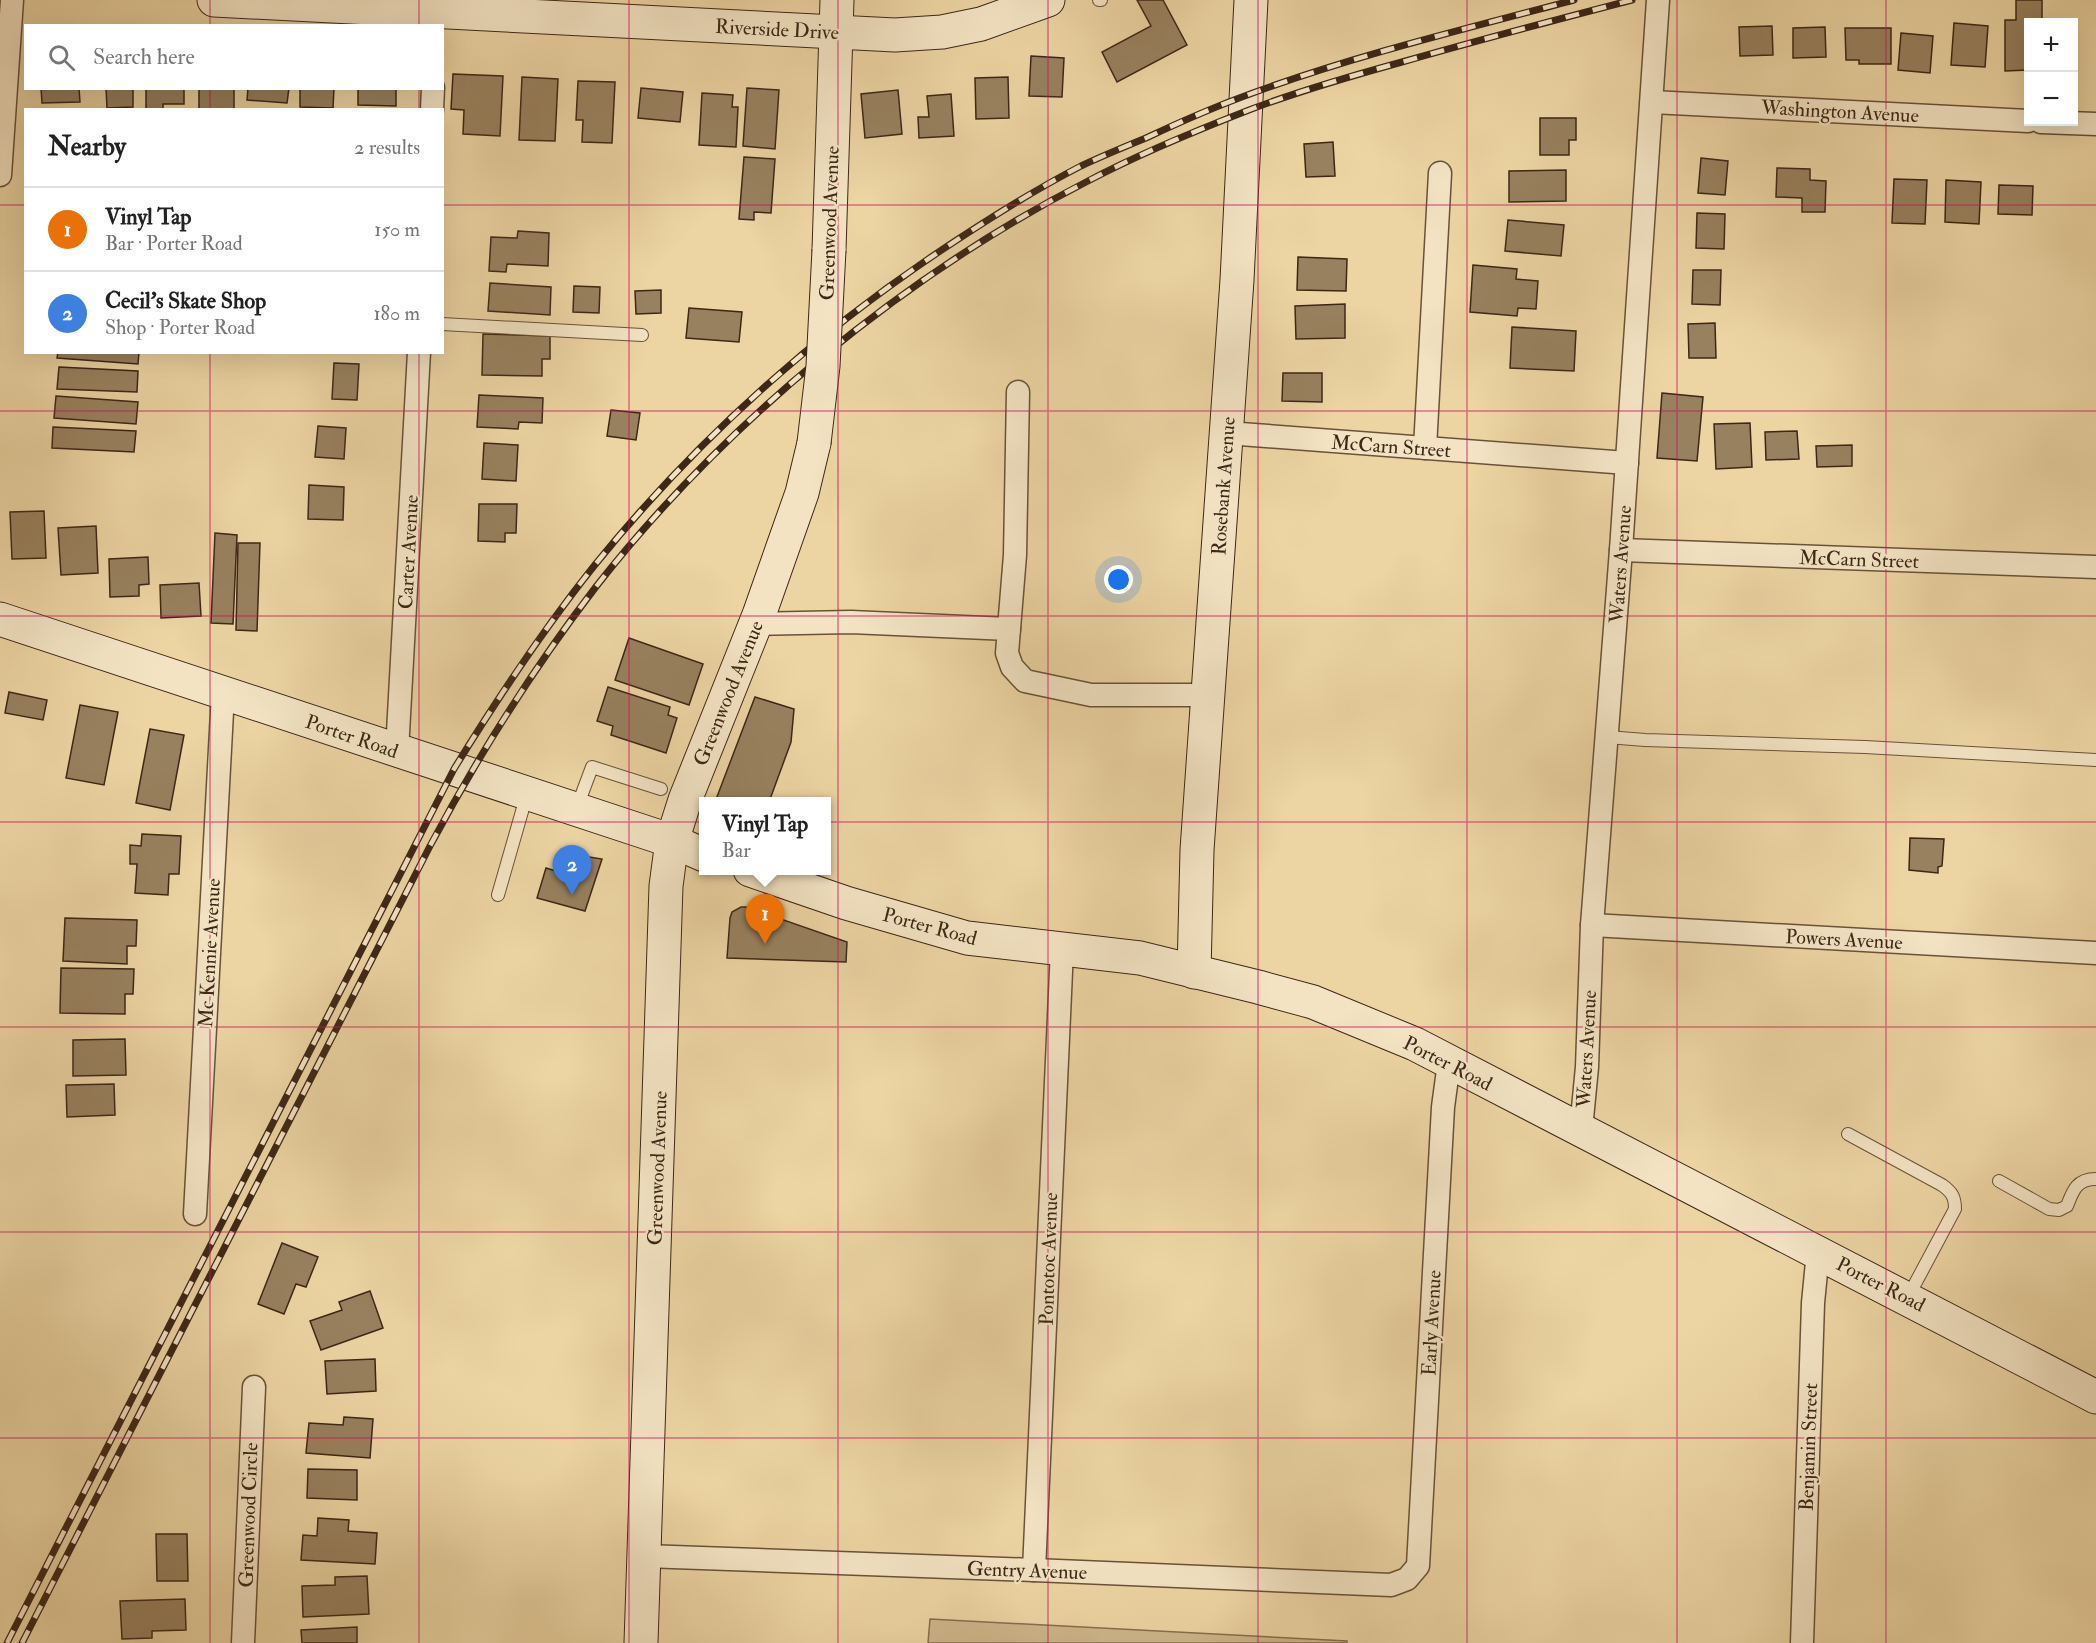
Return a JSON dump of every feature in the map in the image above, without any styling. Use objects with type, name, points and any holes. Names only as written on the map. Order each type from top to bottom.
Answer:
[{"type":"street","points":[[0,175],[12,0]]},
{"type":"street","name":"Riverside Drive","points":[[214,0],[438,12],[601,9],[836,33],[895,35],[942,32],[981,24],[1048,0]]},
{"type":"street","name":"Greenwood Avenue","points":[[641,1643],[666,886],[672,841],[685,800],[755,624],[802,493],[814,443],[823,366],[837,0]]},
{"type":"street","name":"Rosebank Avenue","points":[[1194,972],[1197,850],[1227,433],[1251,0]]},
{"type":"street","name":"Waters Avenue","points":[[1581,1129],[1587,1067],[1592,925],[1621,550],[1658,0]]},
{"type":"street","points":[[432,108],[433,90]]},
{"type":"street","name":"Washington Avenue","points":[[1652,102],[2024,121]]},
{"type":"street","points":[[2078,123],[2096,124]]},
{"type":"street","points":[[1425,448],[1440,173]]},
{"type":"street","name":"Carter Avenue","points":[[397,751],[419,354]]},
{"type":"street","points":[[1018,392],[1015,555],[1006,654],[1012,667],[1025,681],[1090,695],[1207,695]]},
{"type":"street","name":"McCarn Street","points":[[1227,433],[1627,463]]},
{"type":"street","name":"McCarn Street","points":[[1621,550],[2096,567]]},
{"type":"street","name":"Porter Road","points":[[0,619],[672,841],[699,853]]},
{"type":"street","points":[[755,624],[851,622],[1009,629]]},
{"type":"street","name":"Mc Kennie Avenue","points":[[195,1214],[223,693]]},
{"type":"street","name":"Porter Road","points":[[765,875],[846,903],[967,939],[1140,958],[1313,1002],[1415,1044],[1517,1099],[1581,1129],[2096,1397]]},
{"type":"street","name":"Powers Avenue","points":[[1592,925],[2096,952]]},
{"type":"street","name":"Pontotoc Avenue","points":[[1034,1570],[1062,948]]},
{"type":"street","name":"Early Avenue","points":[[1407,1579],[1418,1566],[1443,1107],[1449,1063]]},
{"type":"street","name":"Benjamin Street","points":[[1802,1643],[1813,1303],[1818,1252]]},
{"type":"street","name":"Greenwood Circle","points":[[243,1643],[254,1387]]},
{"type":"street","name":"Gentry Avenue","points":[[645,1556],[1392,1586],[1407,1579]]},
{"type":"lane","points":[[444,324],[642,335]]},
{"type":"lane","points":[[1606,737],[1865,747],[2096,760]]},
{"type":"lane","points":[[576,809],[592,767],[661,789]]},
{"type":"lane","points":[[498,895],[527,793]]},
{"type":"lane","points":[[1848,1134],[1942,1185],[1955,1198],[1955,1209],[1907,1298]]},
{"type":"lane","points":[[1999,1181],[2049,1209],[2059,1210],[2067,1206],[2074,1189],[2086,1179],[2096,1179]]},
{"type":"shaded area","points":[[930,1619],[1347,1641],[1347,1643],[928,1643]]},
{"type":"building","points":[[1137,0],[1163,0],[1187,45],[1117,82],[1102,52],[1151,26]]},
{"type":"building","points":[[2016,0],[2042,0],[2042,18],[2024,18],[2024,70],[2005,71],[2005,20],[2016,20]]},
{"type":"building","points":[[1954,23],[1988,26],[1985,67],[1951,65]]},
{"type":"building","points":[[1772,26],[1773,55],[1740,56],[1739,27]]},
{"type":"building","points":[[1825,27],[1826,57],[1793,58],[1793,28]]},
{"type":"building","points":[[1845,28],[1891,28],[1891,64],[1859,64],[1859,60],[1846,60]]},
{"type":"building","points":[[1901,33],[1933,36],[1930,73],[1898,70]]},
{"type":"building","points":[[1031,56],[1064,58],[1062,97],[1029,96]]},
{"type":"building","points":[[453,74],[503,76],[500,136],[463,134],[464,110],[451,109]]},
{"type":"building","points":[[522,77],[558,79],[555,141],[519,140]]},
{"type":"building","points":[[1008,77],[1009,118],[976,119],[975,78]]},
{"type":"building","points":[[578,81],[615,82],[612,143],[582,142],[583,120],[576,120]]},
{"type":"building","points":[[641,88],[683,92],[680,122],[638,118]]},
{"type":"building","points":[[747,88],[779,90],[775,149],[743,146]]},
{"type":"building","points":[[41,90],[79,90],[80,102],[42,103]]},
{"type":"building","points":[[106,90],[133,90],[133,107],[107,108]]},
{"type":"building","points":[[146,90],[184,90],[184,104],[163,104],[163,108],[146,108]]},
{"type":"building","points":[[199,90],[234,90],[234,108],[199,108]]},
{"type":"building","points":[[248,90],[289,90],[287,103],[247,100]]},
{"type":"building","points":[[300,90],[334,90],[333,108],[300,107]]},
{"type":"building","points":[[358,90],[396,90],[396,106],[358,105]]},
{"type":"building","points":[[898,90],[902,134],[865,138],[861,94]]},
{"type":"building","points":[[702,93],[733,95],[732,107],[738,107],[736,147],[699,145]]},
{"type":"building","points":[[951,94],[954,136],[919,138],[918,117],[929,117],[927,96]]},
{"type":"building","points":[[1540,118],[1576,118],[1576,140],[1569,140],[1569,155],[1540,155]]},
{"type":"building","points":[[1333,142],[1335,176],[1306,177],[1304,144]]},
{"type":"building","points":[[744,157],[775,159],[771,213],[754,212],[754,220],[739,219]]},
{"type":"building","points":[[1701,158],[1728,161],[1725,195],[1698,193]]},
{"type":"building","points":[[1777,168],[1810,169],[1810,180],[1826,181],[1825,212],[1802,212],[1802,198],[1776,197]]},
{"type":"building","points":[[1566,170],[1566,201],[1509,202],[1509,171]]},
{"type":"building","points":[[1894,179],[1927,180],[1925,224],[1892,223]]},
{"type":"building","points":[[1946,180],[1981,182],[1979,224],[1945,222]]},
{"type":"building","points":[[1999,185],[2033,186],[2032,215],[1998,214]]},
{"type":"building","points":[[1697,213],[1725,214],[1724,249],[1696,248]]},
{"type":"building","points":[[1508,220],[1564,225],[1561,256],[1505,251]]},
{"type":"building","points":[[518,231],[549,233],[548,266],[507,264],[506,272],[489,271],[491,237],[517,238]]},
{"type":"building","points":[[1298,257],[1347,259],[1346,291],[1297,290]]},
{"type":"building","points":[[1473,265],[1517,269],[1516,279],[1538,281],[1536,309],[1518,308],[1517,316],[1470,312]]},
{"type":"building","points":[[1693,270],[1721,270],[1720,305],[1692,304]]},
{"type":"building","points":[[490,283],[551,287],[550,315],[488,311]]},
{"type":"building","points":[[574,286],[600,287],[599,313],[573,312]]},
{"type":"building","points":[[661,290],[661,313],[636,314],[635,291]]},
{"type":"building","points":[[1345,304],[1345,338],[1296,339],[1295,306]]},
{"type":"building","points":[[689,308],[742,312],[739,342],[686,338]]},
{"type":"building","points":[[1715,323],[1716,358],[1689,358],[1688,324]]},
{"type":"building","points":[[1512,327],[1576,331],[1574,371],[1510,368]]},
{"type":"building","points":[[483,334],[550,336],[550,359],[542,359],[542,376],[482,375]]},
{"type":"building","points":[[58,354],[139,354],[138,364],[57,358]]},
{"type":"building","points":[[334,363],[359,364],[357,400],[332,399]]},
{"type":"building","points":[[59,367],[138,371],[137,392],[57,389]]},
{"type":"building","points":[[1283,373],[1322,373],[1322,402],[1282,401]]},
{"type":"building","points":[[1662,393],[1703,397],[1697,461],[1657,458]]},
{"type":"building","points":[[479,395],[543,398],[542,423],[519,422],[518,429],[477,427]]},
{"type":"building","points":[[56,396],[138,402],[136,424],[54,418]]},
{"type":"building","points":[[611,410],[640,413],[636,440],[607,436]]},
{"type":"building","points":[[1750,423],[1752,467],[1716,469],[1714,424]]},
{"type":"building","points":[[318,426],[346,428],[344,459],[315,457]]},
{"type":"building","points":[[53,427],[136,431],[134,452],[52,448]]},
{"type":"building","points":[[1797,431],[1799,459],[1766,460],[1765,432]]},
{"type":"building","points":[[484,443],[518,445],[516,481],[482,479]]},
{"type":"building","points":[[1852,445],[1852,466],[1817,467],[1816,446]]},
{"type":"building","points":[[309,485],[344,487],[343,520],[308,519]]},
{"type":"building","points":[[479,504],[517,504],[516,533],[505,533],[505,542],[478,541]]},
{"type":"building","points":[[44,511],[46,558],[12,559],[10,512]]},
{"type":"building","points":[[96,526],[98,573],[61,575],[58,528]]},
{"type":"building","points":[[215,533],[237,535],[233,624],[211,623]]},
{"type":"building","points":[[238,543],[260,543],[257,631],[236,630]]},
{"type":"building","points":[[148,557],[149,584],[139,585],[139,596],[110,597],[109,559]]},
{"type":"building","points":[[199,583],[201,616],[161,618],[160,585]]},
{"type":"building","points":[[629,638],[703,664],[689,705],[615,680]]},
{"type":"building","points":[[608,687],[670,707],[668,715],[677,718],[666,753],[611,735],[613,726],[597,721]]},
{"type":"building","points":[[9,692],[47,700],[43,720],[5,713]]},
{"type":"building","points":[[755,697],[794,709],[791,742],[771,797],[717,797]]},
{"type":"building","points":[[80,705],[118,712],[104,785],[66,778]]},
{"type":"building","points":[[150,729],[184,735],[170,810],[136,803]]},
{"type":"building","points":[[142,834],[181,836],[179,874],[169,874],[168,895],[135,893],[137,864],[130,864],[130,845],[141,846]]},
{"type":"building","points":[[1910,838],[1944,839],[1942,866],[1938,867],[1938,873],[1909,870]]},
{"type":"building","points":[[583,856],[602,859],[585,911],[537,898],[546,868],[575,877]]},
{"type":"building","points":[[741,907],[847,942],[846,962],[727,958],[730,918],[732,912]]},
{"type":"building","points":[[65,918],[137,920],[136,946],[127,946],[127,964],[63,961]]},
{"type":"building","points":[[61,968],[134,969],[133,994],[125,994],[125,1014],[60,1013]]},
{"type":"building","points":[[125,1039],[126,1075],[73,1076],[73,1040]]},
{"type":"building","points":[[114,1084],[115,1115],[67,1117],[66,1085]]},
{"type":"building","points":[[282,1243],[318,1257],[306,1287],[296,1284],[284,1314],[258,1304]]},
{"type":"building","points":[[370,1291],[383,1328],[321,1350],[310,1321],[342,1310],[339,1302]]},
{"type":"building","points":[[375,1359],[376,1391],[327,1394],[325,1361]]},
{"type":"building","points":[[344,1417],[373,1419],[370,1458],[306,1453],[309,1423],[343,1425]]},
{"type":"building","points":[[308,1469],[357,1470],[357,1500],[307,1498]]},
{"type":"building","points":[[318,1518],[349,1520],[348,1531],[377,1533],[375,1564],[301,1560],[303,1535],[317,1536]]},
{"type":"building","points":[[156,1534],[187,1534],[188,1581],[157,1581]]},
{"type":"building","points":[[367,1576],[369,1614],[303,1617],[302,1586],[335,1585],[335,1577]]},
{"type":"building","points":[[185,1599],[186,1630],[152,1631],[152,1638],[122,1639],[120,1601]]},
{"type":"building","points":[[357,1627],[357,1643],[302,1643],[301,1630]]},
{"type":"railway","points":[[7,1643],[454,769],[521,665],[575,590],[634,518],[677,472],[767,385],[814,344],[914,269],[1023,198],[1066,174],[1210,109],[1290,80],[1411,43],[1574,0]]},
{"type":"railway","points":[[22,1643],[430,846],[467,779],[528,681],[595,588],[645,528],[700,469],[758,412],[885,308],[951,261],[1019,219],[1107,171],[1208,126],[1306,90],[1632,0]]},
{"type":"place","name":"Cecil's Skate Shop","points":[[572,895]]},
{"type":"place","name":"Vinyl Tap","points":[[765,944]]}]
